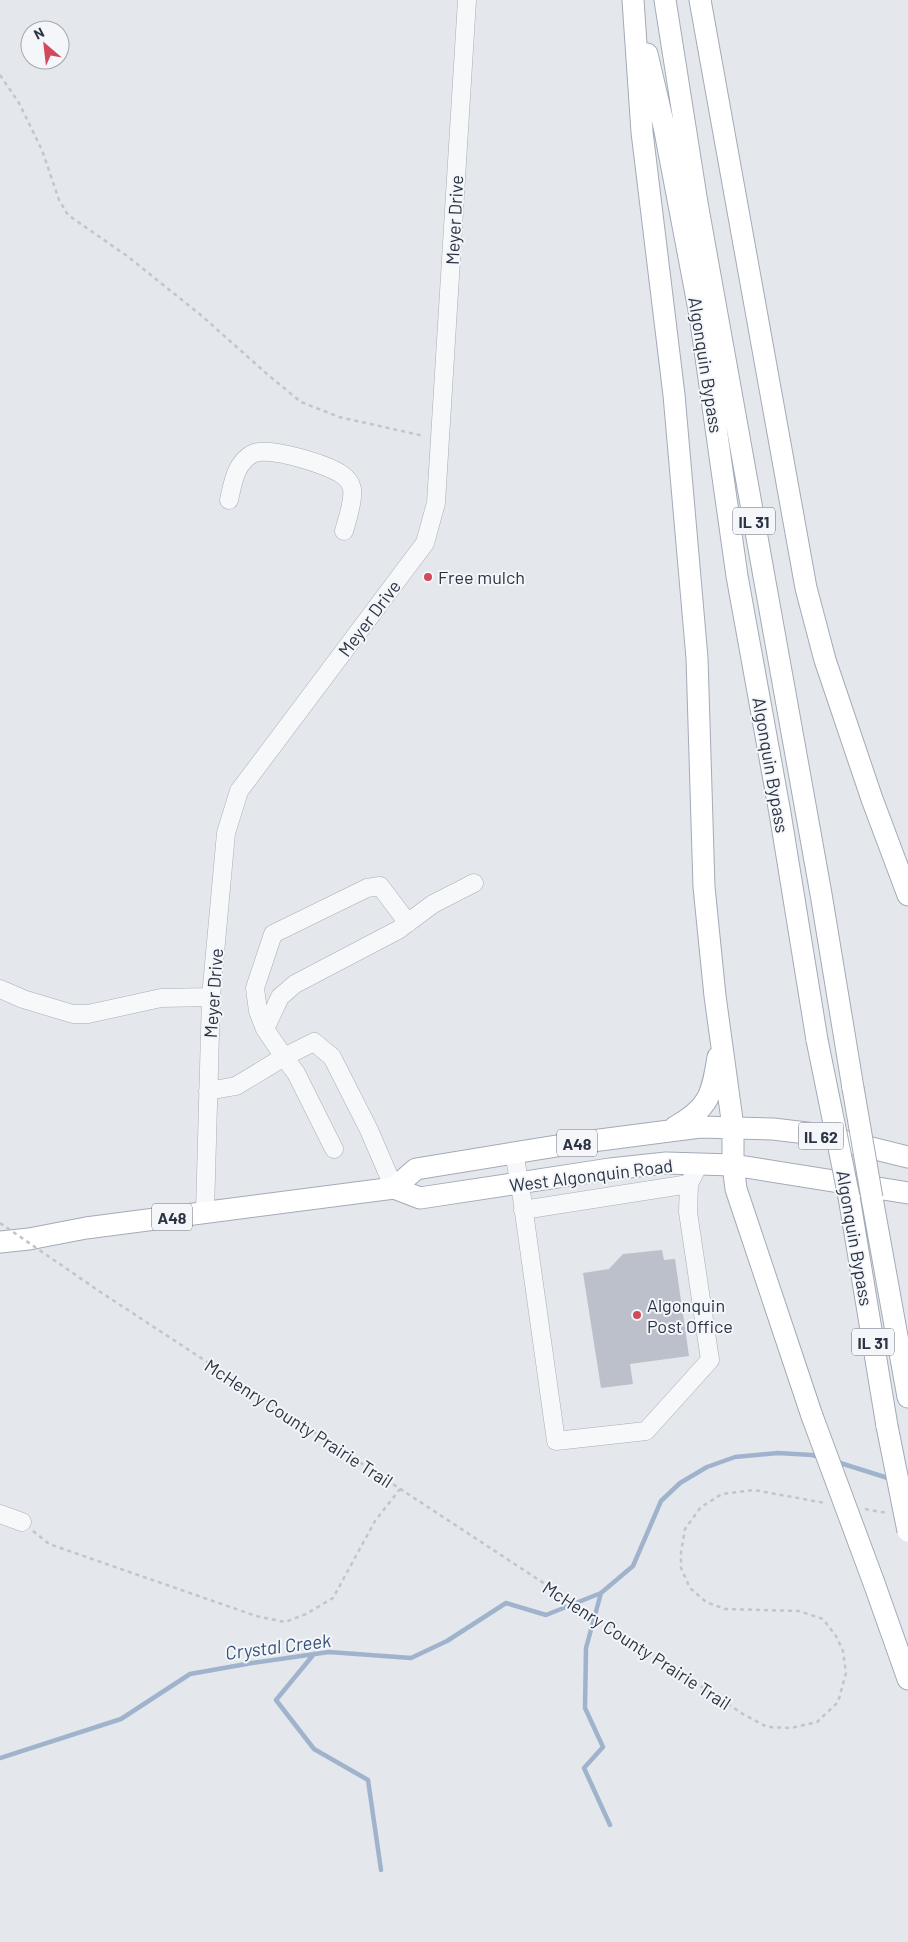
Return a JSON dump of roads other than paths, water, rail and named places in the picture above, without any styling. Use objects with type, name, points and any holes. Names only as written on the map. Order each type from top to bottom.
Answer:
[{"type":"main road","points":[[634,0],[642,132],[674,395],[697,658],[704,886],[715,996],[733,1127],[733,1165],[736,1189],[812,1416],[908,1679]]},
{"type":"main road","name":"Algonquin Bypass","points":[[634,0],[665,131],[700,315],[737,576],[780,813],[817,1040],[849,1196],[887,1426],[908,1530]]},
{"type":"main road","name":"Algonquin Bypass","points":[[665,0],[697,203],[821,894],[845,1042],[908,1397]]},
{"type":"main road","points":[[700,0],[806,588],[825,660],[872,799],[908,894]]},
{"type":"main road","points":[[855,747],[880,792],[908,860]]},
{"type":"main road","points":[[669,1131],[693,1116],[704,1105],[715,1078],[721,1032]]},
{"type":"main road","name":"West Algonquin Road","points":[[394,1188],[416,1169],[514,1152],[700,1127],[773,1129],[815,1134],[908,1157]]},
{"type":"main road","name":"West Algonquin Road","points":[[0,1242],[205,1212],[394,1188],[420,1198],[610,1169],[666,1164],[733,1165],[908,1193]]},
{"type":"street","name":"Meyer Drive","points":[[205,1212],[211,997],[226,833],[239,791],[425,543],[436,503],[467,0]]},
{"type":"street","points":[[229,500],[235,474],[243,461],[254,452],[268,451],[322,465],[340,473],[348,480],[352,489],[344,531]]},
{"type":"street","points":[[265,1029],[280,997],[295,984],[398,930],[433,904],[474,884]]},
{"type":"street","points":[[334,1149],[296,1073],[265,1029],[258,1010],[255,988],[273,934],[367,888],[380,886],[408,923]]},
{"type":"street","points":[[0,989],[31,1002],[72,1014],[88,1014],[161,998],[211,997]]},
{"type":"street","points":[[208,1091],[236,1086],[284,1057],[314,1042],[332,1057],[369,1130],[394,1188]]},
{"type":"street","points":[[514,1152],[556,1441],[646,1431],[710,1360],[688,1212],[689,1184],[699,1164]]},
{"type":"street","points":[[523,1210],[689,1184]]},
{"type":"street","points":[[0,1514],[22,1522]]},
{"type":"waterway","name":"Crystal Creek","points":[[0,1758],[121,1719],[190,1674],[329,1652],[411,1658],[447,1641],[506,1603],[546,1615],[601,1593],[633,1566],[661,1501],[680,1483],[707,1467],[735,1457],[778,1453],[820,1457]]},
{"type":"waterway","name":"Crystal Creek","points":[[837,1462],[891,1479]]},
{"type":"waterway","points":[[601,1593],[586,1648],[585,1708],[603,1747],[584,1768],[610,1825]]},
{"type":"waterway","points":[[314,1654],[276,1700],[314,1749],[368,1780],[381,1870]]},
{"type":"place","name":"Free mulch","points":[[428,577]]},
{"type":"place","name":"Algonquin Post Office","points":[[637,1315]]}]
